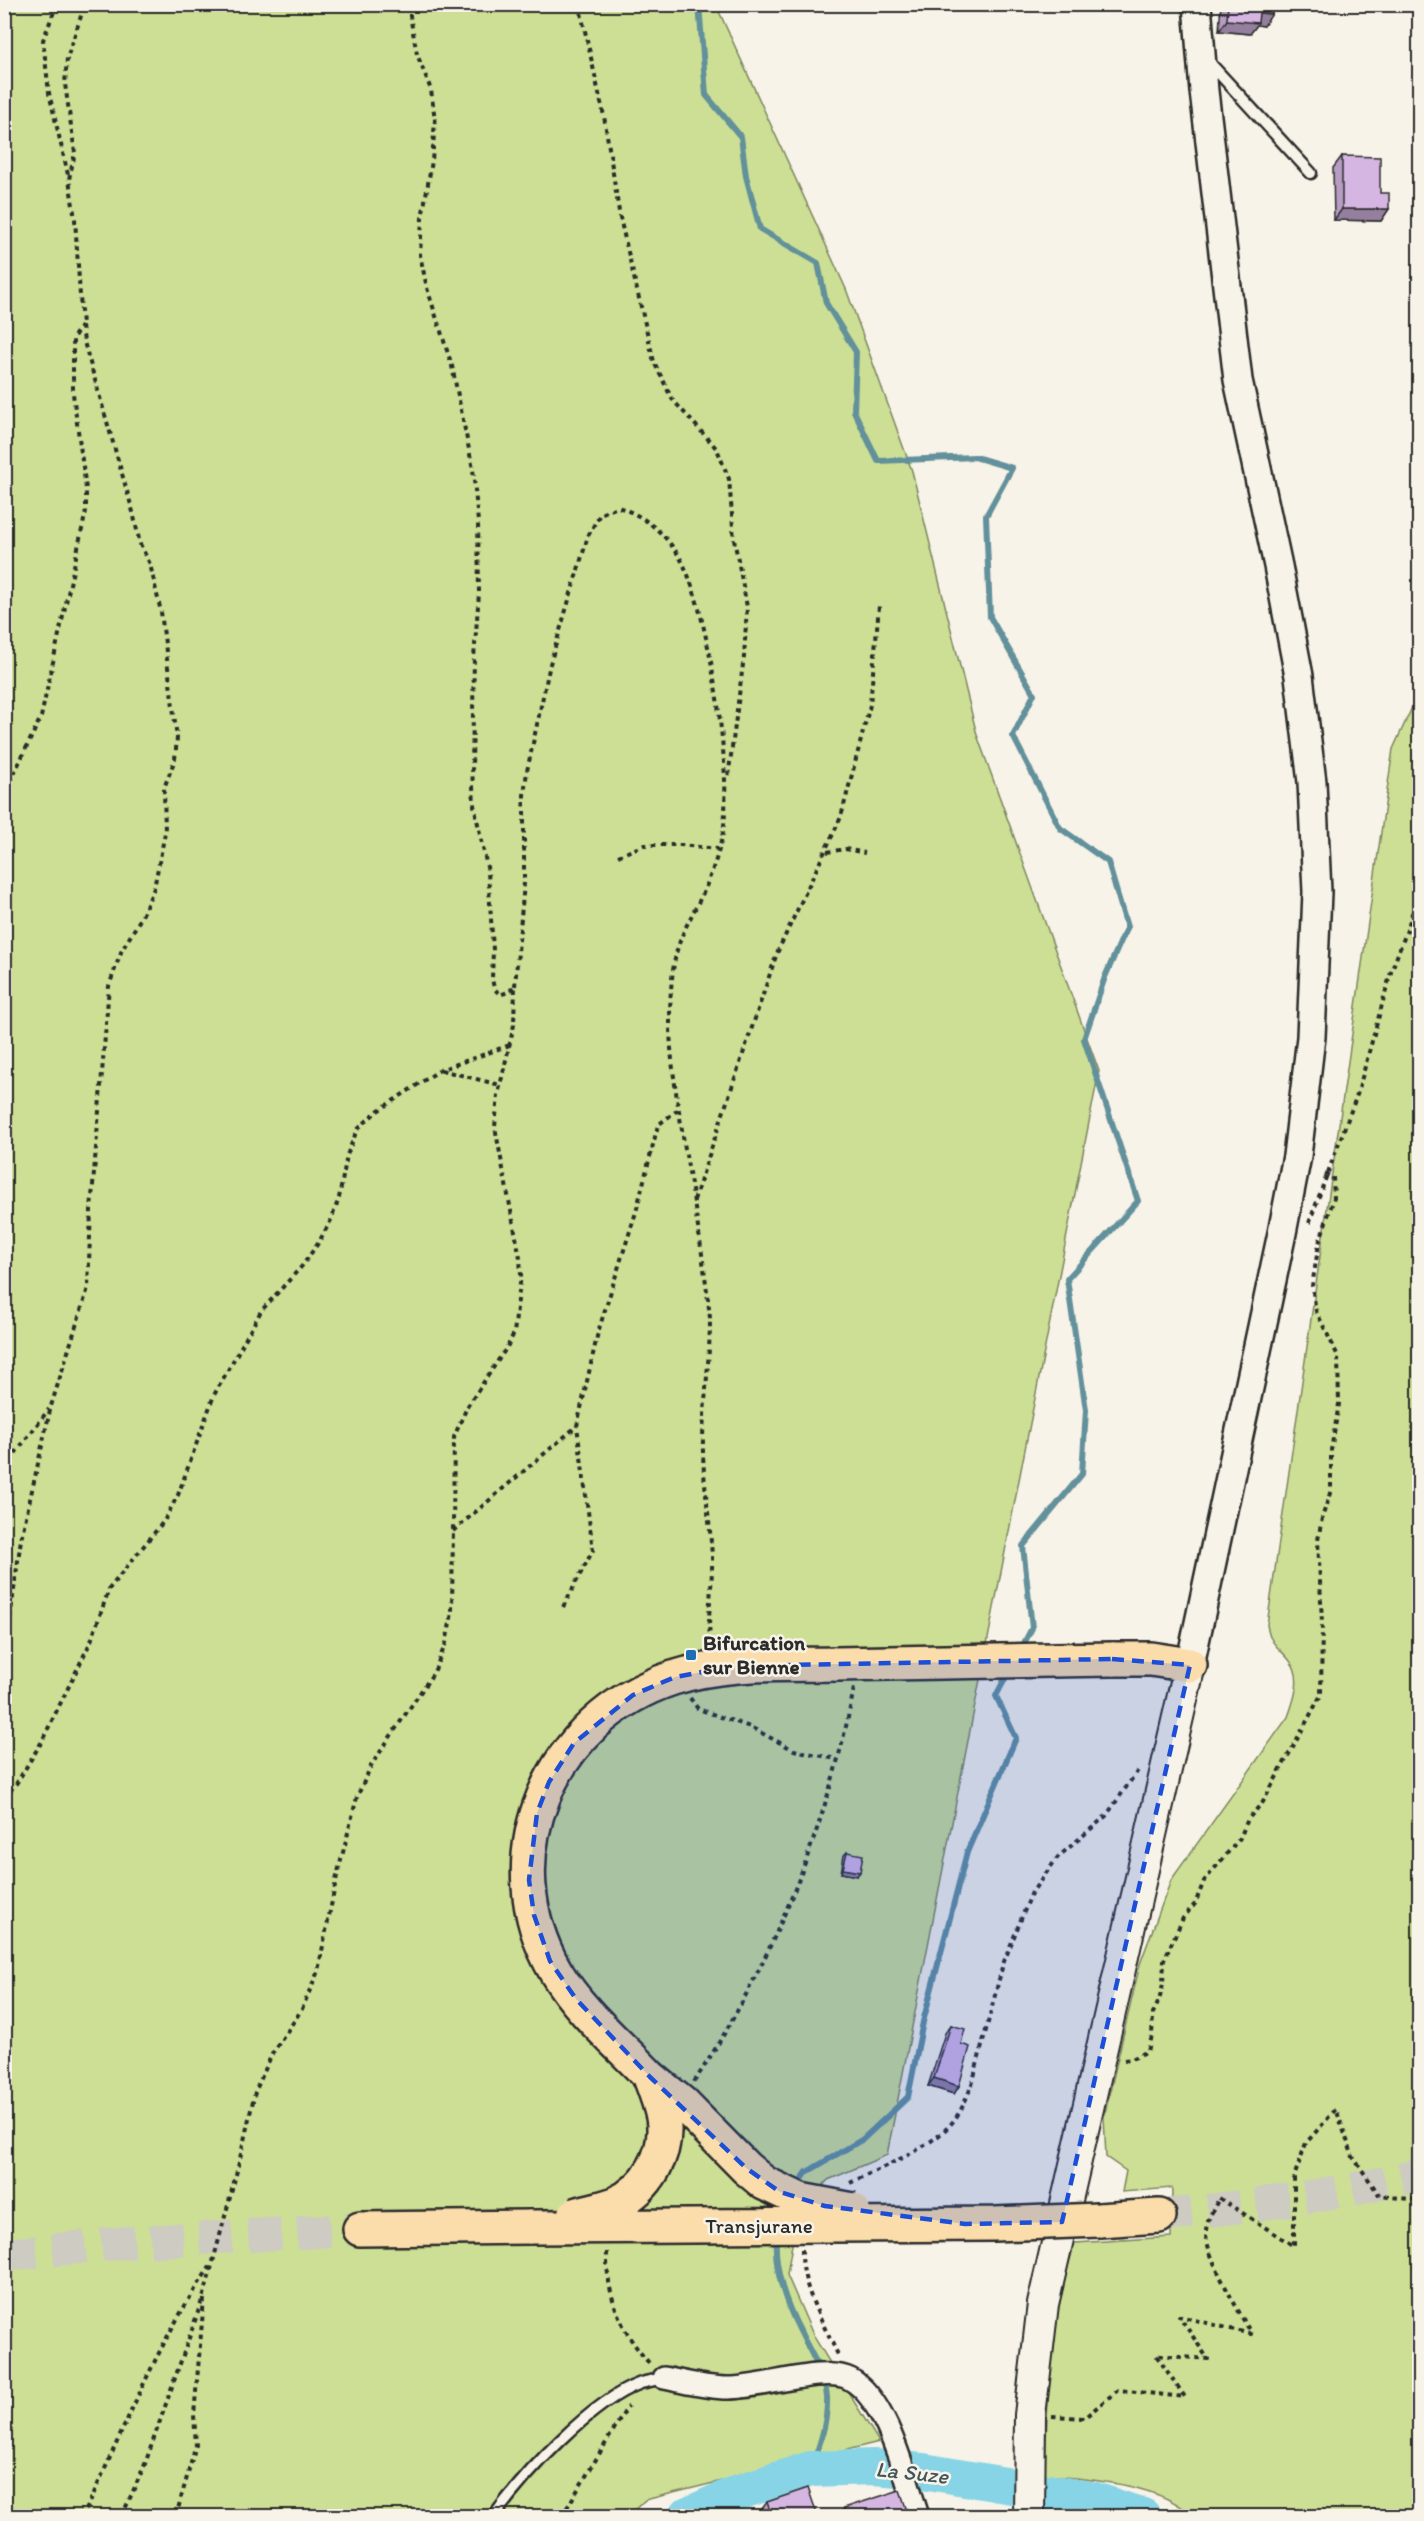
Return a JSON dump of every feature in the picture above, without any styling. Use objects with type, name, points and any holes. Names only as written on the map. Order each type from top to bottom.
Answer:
[{"type":"main road","points":[[965,2224],[825,2206],[780,2192],[746,2168],[683,2104],[650,2077],[568,1990],[543,1945],[534,1915],[529,1871],[533,1827],[549,1782],[574,1743],[608,1711],[647,1688],[702,1671],[845,1675],[1112,1659],[1151,1659],[1190,1665],[1043,2304],[1035,2360],[1039,2417],[1029,2517]]},
{"type":"main road","points":[[531,2227],[613,2204],[629,2196],[647,2179],[658,2159],[663,2133],[663,2116],[650,2077]]},
{"type":"main road","name":"Transjurane","points":[[360,2229],[1035,2223],[1152,2216]]},
{"type":"street","points":[[1190,1665],[1297,1156],[1311,1037],[1317,900],[1312,782],[1299,676],[1238,380],[1200,52],[1197,4]]},
{"type":"street","points":[[664,2378],[728,2388],[750,2387],[829,2373],[850,2379],[866,2393],[897,2450],[918,2517]]},
{"type":"lane","points":[[1200,52],[1311,173]]},
{"type":"lane","points":[[494,2517],[525,2478],[582,2422],[614,2397],[642,2383],[664,2378]]},
{"type":"path","points":[[4,1662],[21,1539],[51,1406],[88,1288],[91,1210],[109,986],[121,952],[142,916],[154,888],[165,833],[164,788],[175,759],[177,738],[159,603],[150,564],[140,544],[133,512],[84,342],[75,219],[69,179],[49,93],[43,40],[57,4]]},
{"type":"path","points":[[69,179],[75,153],[65,84],[67,58],[85,4]]},
{"type":"path","points":[[410,4],[417,54],[431,90],[435,120],[432,161],[422,218],[420,255],[427,288],[452,366],[473,469],[478,522],[479,592],[474,658],[472,768],[474,805],[488,872],[493,950],[492,979],[494,988],[500,995],[515,986]]},
{"type":"path","points":[[579,4],[604,116],[620,218],[654,362],[672,399],[717,450],[729,479],[734,539],[747,607],[744,657],[727,784],[723,834],[707,884],[687,924],[674,965],[670,1023],[679,1109],[710,1318],[710,1347],[704,1395],[703,1470],[712,1557],[710,1636],[702,1671],[689,1698],[699,1709],[756,1730],[794,1750],[836,1759]]},
{"type":"path","points":[[4,799],[43,709],[86,511],[86,489],[73,394],[73,338],[82,326]]},
{"type":"path","points":[[122,2517],[145,2464],[205,2292],[255,2092],[272,2054],[302,2009],[318,1971],[337,1876],[360,1789],[372,1764],[424,1690],[441,1657],[452,1612],[454,1437],[467,1407],[507,1347],[516,1321],[521,1275],[520,1258],[495,1127],[514,1025],[524,883],[524,795],[527,771],[550,664],[588,536],[600,514],[618,507],[634,512],[655,527],[678,555],[699,606],[717,695],[727,784]]},
{"type":"path","points":[[694,1200],[777,953],[841,817],[866,723],[873,684],[879,606]]},
{"type":"path","points":[[618,856],[644,845],[681,844],[718,849]]},
{"type":"path","points":[[826,852],[846,849],[865,853]]},
{"type":"path","points":[[1118,2061],[1132,2059],[1148,2051],[1152,2036],[1153,2013],[1163,1984],[1164,1960],[1183,1918],[1195,1904],[1204,1881],[1240,1838],[1248,1819],[1263,1802],[1321,1695],[1322,1622],[1318,1540],[1331,1490],[1332,1450],[1339,1404],[1338,1356],[1317,1311],[1312,1286],[1319,1242],[1334,1198],[1333,1177],[1325,1174],[1358,1092],[1391,972],[1407,930],[1419,888]]},
{"type":"path","points":[[4,1798],[16,1784],[40,1743],[91,1641],[109,1589],[164,1521],[214,1395],[261,1311],[302,1266],[323,1235],[339,1198],[347,1155],[357,1130],[375,1112],[440,1070],[511,1045]]},
{"type":"path","points":[[440,1070],[501,1085]]},
{"type":"path","points":[[563,1607],[593,1550],[577,1426],[598,1332],[636,1212],[658,1125],[679,1109]]},
{"type":"path","points":[[4,1468],[51,1406]]},
{"type":"path","points":[[453,1531],[577,1426]]},
{"type":"path","points":[[688,2089],[712,2054],[749,1988],[805,1866],[836,1759],[845,1675]]},
{"type":"path","points":[[846,2185],[939,2136],[955,2119],[970,2088],[1003,1964],[1032,1892],[1058,1857],[1106,1816],[1141,1766]]},
{"type":"path","points":[[1039,2417],[1084,2418],[1118,2390],[1185,2397],[1156,2355],[1208,2359],[1179,2316],[1251,2334],[1211,2256],[1206,2232],[1209,2219],[1219,2198],[1294,2246],[1294,2178],[1306,2143],[1336,2109],[1353,2157],[1380,2196],[1419,2200]]},
{"type":"path","points":[[607,2245],[608,2283],[621,2322],[648,2361],[664,2378]]},
{"type":"path","points":[[802,2246],[802,2260],[808,2289],[850,2379]]},
{"type":"path","points":[[80,2517],[87,2508],[165,2343],[191,2294],[212,2264]]},
{"type":"path","points":[[176,2517],[195,2445],[194,2415],[205,2292]]},
{"type":"path","points":[[562,2517],[642,2383]]},
{"type":"highlighted area","points":[[1112,1659],[1190,1665],[1062,2222],[965,2224],[825,2206],[780,2192],[746,2168],[650,2077],[576,1999],[550,1961],[534,1915],[529,1880],[537,1813],[549,1782],[574,1743],[633,1695],[675,1677],[735,1666]]},
{"type":"green space","points":[[5,5],[716,5],[846,289],[912,471],[977,735],[1099,1071],[887,2155],[828,2180],[797,2214],[787,2275],[814,2337],[879,2442],[645,2500],[628,2516],[5,2516]]},
{"type":"green space","points":[[1419,692],[1419,2516],[1192,2516],[1179,2505],[1144,2490],[1102,2481],[1045,2475],[1051,2358],[1060,2300],[1075,2243],[1171,2237],[1172,2188],[1122,2192],[1126,2171],[1106,2157],[1104,2117],[1140,1964],[1171,1880],[1288,1717],[1295,1696],[1297,1681],[1294,1667],[1273,1642],[1267,1625],[1393,749]]},
{"type":"building","points":[[1228,4],[1273,4],[1272,14],[1259,13],[1258,23],[1227,20]]},
{"type":"building","points":[[1342,156],[1380,157],[1380,193],[1389,193],[1389,209],[1342,209]]},
{"type":"building","points":[[847,1852],[863,1855],[860,1872],[843,1869]]},
{"type":"building","points":[[951,2025],[965,2029],[961,2044],[970,2047],[959,2086],[934,2078]]},
{"type":"building","points":[[808,2488],[817,2514],[809,2517],[772,2517],[767,2502]]},
{"type":"building","points":[[900,2490],[909,2517],[847,2517],[844,2508]]},
{"type":"waterway","points":[[699,4],[706,95],[741,137],[746,176],[760,229],[818,263],[826,303],[856,352],[854,411],[878,461],[975,457],[1012,468],[986,516],[990,617],[1034,694],[1013,736],[1060,828],[1108,862],[1127,927],[1105,977],[1084,1039],[1138,1201],[1067,1279],[1086,1410],[1082,1474],[1023,1546],[1032,1628],[1021,1649]]},
{"type":"waterway","points":[[796,2187],[807,2172],[863,2139],[908,2097],[923,2022],[967,1852],[1016,1738],[996,1696],[1009,1671]]},
{"type":"waterway","points":[[776,2236],[777,2262],[782,2286],[795,2321],[821,2372],[826,2389],[827,2406],[824,2425],[811,2469]]},
{"type":"waterway","name":"La Suze","points":[[686,2516],[739,2492],[811,2469],[874,2467],[923,2471],[1095,2500],[1143,2516]]},
{"type":"tunnel","points":[[1159,2216],[1290,2200],[1420,2175]]},
{"type":"tunnel","points":[[4,2255],[120,2243],[360,2229]]},
{"type":"place","name":"Bifurcation sur Bienne","points":[[691,1655]]}]
